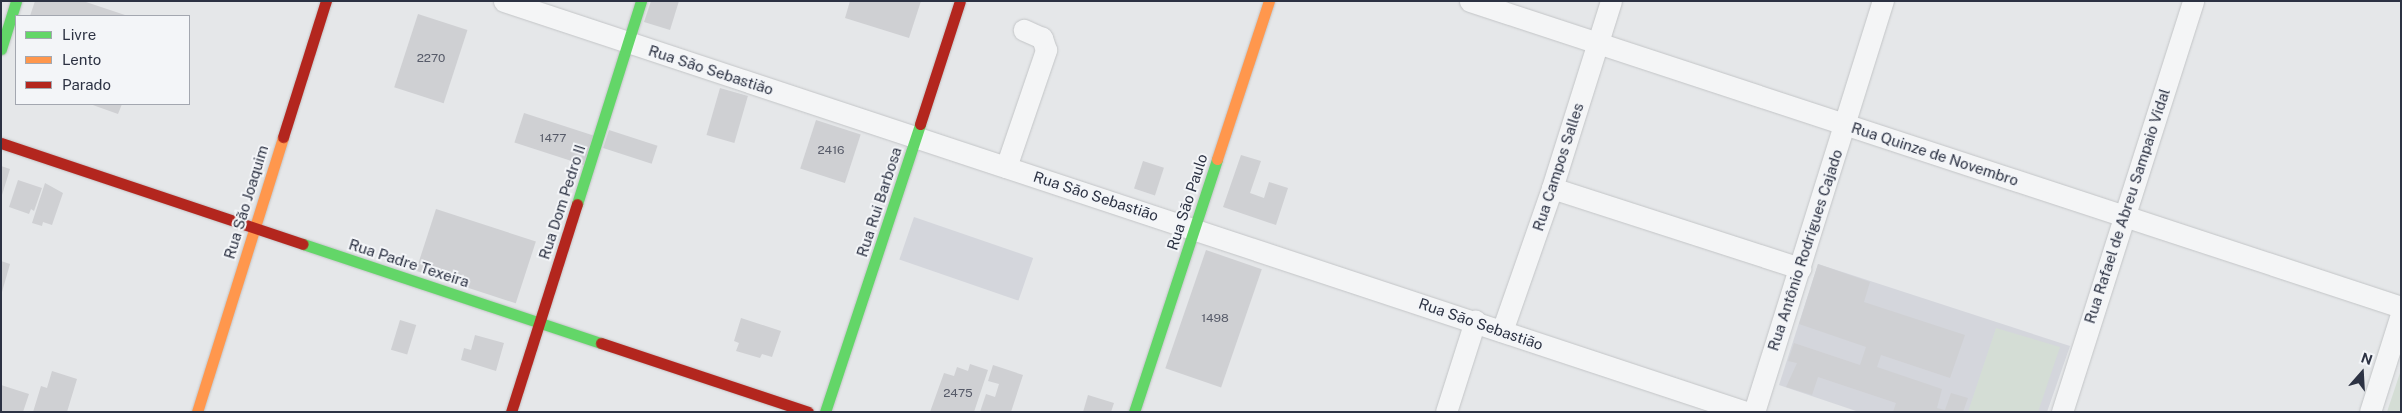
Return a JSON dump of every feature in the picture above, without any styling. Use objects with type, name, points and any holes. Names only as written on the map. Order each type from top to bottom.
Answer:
[{"type":"main road","points":[[1,49],[16,1]]},
{"type":"main road","name":"Rua São Joaquim","points":[[197,412],[254,225],[326,1]]},
{"type":"main road","name":"Rua Dom Pedro II","points":[[510,412],[641,1]]},
{"type":"main road","name":"Rua Rui Barbosa","points":[[825,412],[960,1]]},
{"type":"main road","name":"Rua São Paulo","points":[[1134,412],[1269,1]]},
{"type":"main road","name":"Rua Padre Texeira","points":[[1,143],[254,225],[808,412]]},
{"type":"street","name":"Rua São Sebastião","points":[[504,1],[1475,321],[1745,412]]},
{"type":"street","name":"Rua Quinze de Novembro","points":[[1470,1],[2401,307]]},
{"type":"street","name":"Rua Campos Salles","points":[[1502,331],[1552,188],[1611,1]]},
{"type":"street","name":"Rua Antônio Rodrigues Cajado","points":[[1754,412],[1883,1]]},
{"type":"street","name":"Rua Rafael de Abreu Sampaio Vidal","points":[[2062,412],[2193,1]]},
{"type":"street","points":[[1006,167],[1046,50],[1042,38],[1024,30]]},
{"type":"street","points":[[1552,188],[1800,268]]},
{"type":"street","points":[[2370,412],[2401,314]]},
{"type":"street","points":[[1446,412],[1475,321]]},
{"type":"shaded area","points":[[914,217],[1033,258],[1018,301],[899,260]]},
{"type":"shaded area","points":[[1818,264],[2070,346],[2047,412],[1859,412],[1779,385]]},
{"type":"shaded area","points":[[1996,328],[2060,347],[2038,412],[1968,412]]},
{"type":"shaded area","points":[[2401,370],[2401,412],[2387,412]]},
{"type":"building","points":[[35,1],[83,1],[125,15],[30,15]]},
{"type":"building","points":[[651,1],[679,1],[670,30],[644,22]]},
{"type":"building","points":[[850,1],[921,1],[909,38],[845,18]]},
{"type":"building","points":[[418,14],[467,30],[444,103],[394,87]]},
{"type":"building","points":[[720,88],[748,96],[734,143],[706,135]]},
{"type":"building","points":[[93,105],[122,105],[118,114]]},
{"type":"building","points":[[524,113],[593,136],[584,165],[514,142]]},
{"type":"building","points":[[816,120],[861,135],[845,183],[800,169]]},
{"type":"building","points":[[609,130],[658,146],[652,164],[603,148]]},
{"type":"building","points":[[1241,155],[1261,161],[1250,193],[1264,198],[1269,182],[1288,188],[1276,225],[1223,207]]},
{"type":"building","points":[[1143,161],[1164,168],[1155,195],[1134,189]]},
{"type":"building","points":[[1,166],[10,169],[2,195],[1,195]]},
{"type":"building","points":[[18,180],[42,188],[34,211],[31,209],[29,214],[9,207]]},
{"type":"building","points":[[45,183],[63,193],[52,225],[43,222],[42,226],[32,223]]},
{"type":"building","points":[[436,209],[536,241],[516,303],[416,271]]},
{"type":"building","points":[[1206,250],[1262,269],[1221,387],[1165,368]]},
{"type":"building","points":[[1,261],[10,264],[2,292],[1,292]]},
{"type":"building","points":[[1818,264],[1870,282],[1864,302],[1965,335],[1950,378],[1881,355],[1877,367],[1942,389],[1937,408],[1945,410],[1951,393],[1968,398],[1963,412],[1893,412],[1896,403],[1818,377],[1812,395],[1786,387],[1797,363],[1788,361],[1794,343],[1860,365],[1866,347],[1799,324]]},
{"type":"building","points":[[741,318],[781,331],[772,357],[762,354],[760,358],[736,351],[739,343],[734,341]]},
{"type":"building","points":[[400,320],[416,325],[407,355],[391,350]]},
{"type":"building","points":[[475,335],[504,343],[496,371],[461,360],[464,348],[471,350]]},
{"type":"building","points":[[970,364],[988,370],[974,412],[930,412],[944,373],[954,376],[957,367],[968,371]]},
{"type":"building","points":[[993,365],[1023,375],[1011,412],[980,412],[986,394],[995,397],[999,384],[988,381]]},
{"type":"building","points":[[52,371],[77,379],[67,412],[33,412],[41,386],[47,388]]},
{"type":"building","points":[[1,385],[29,394],[23,412],[1,412]]},
{"type":"building","points":[[1088,395],[1114,403],[1111,412],[1083,412]]},
{"type":"traffic: fast","points":[[1,49],[16,1]]},
{"type":"traffic: fast","points":[[577,204],[641,1]]},
{"type":"traffic: fast","points":[[825,412],[920,124]]},
{"type":"traffic: fast","points":[[1134,412],[1217,159]]},
{"type":"traffic: fast","points":[[303,244],[601,343]]},
{"type":"traffic: slow","points":[[1217,159],[1269,1]]},
{"type":"traffic: slow","points":[[197,412],[283,137]]},
{"type":"traffic: jam","points":[[283,137],[326,1]]},
{"type":"traffic: jam","points":[[920,124],[960,1]]},
{"type":"traffic: jam","points":[[1,143],[303,244]]},
{"type":"traffic: jam","points":[[511,412],[577,204]]},
{"type":"traffic: jam","points":[[601,343],[808,412]]}]
